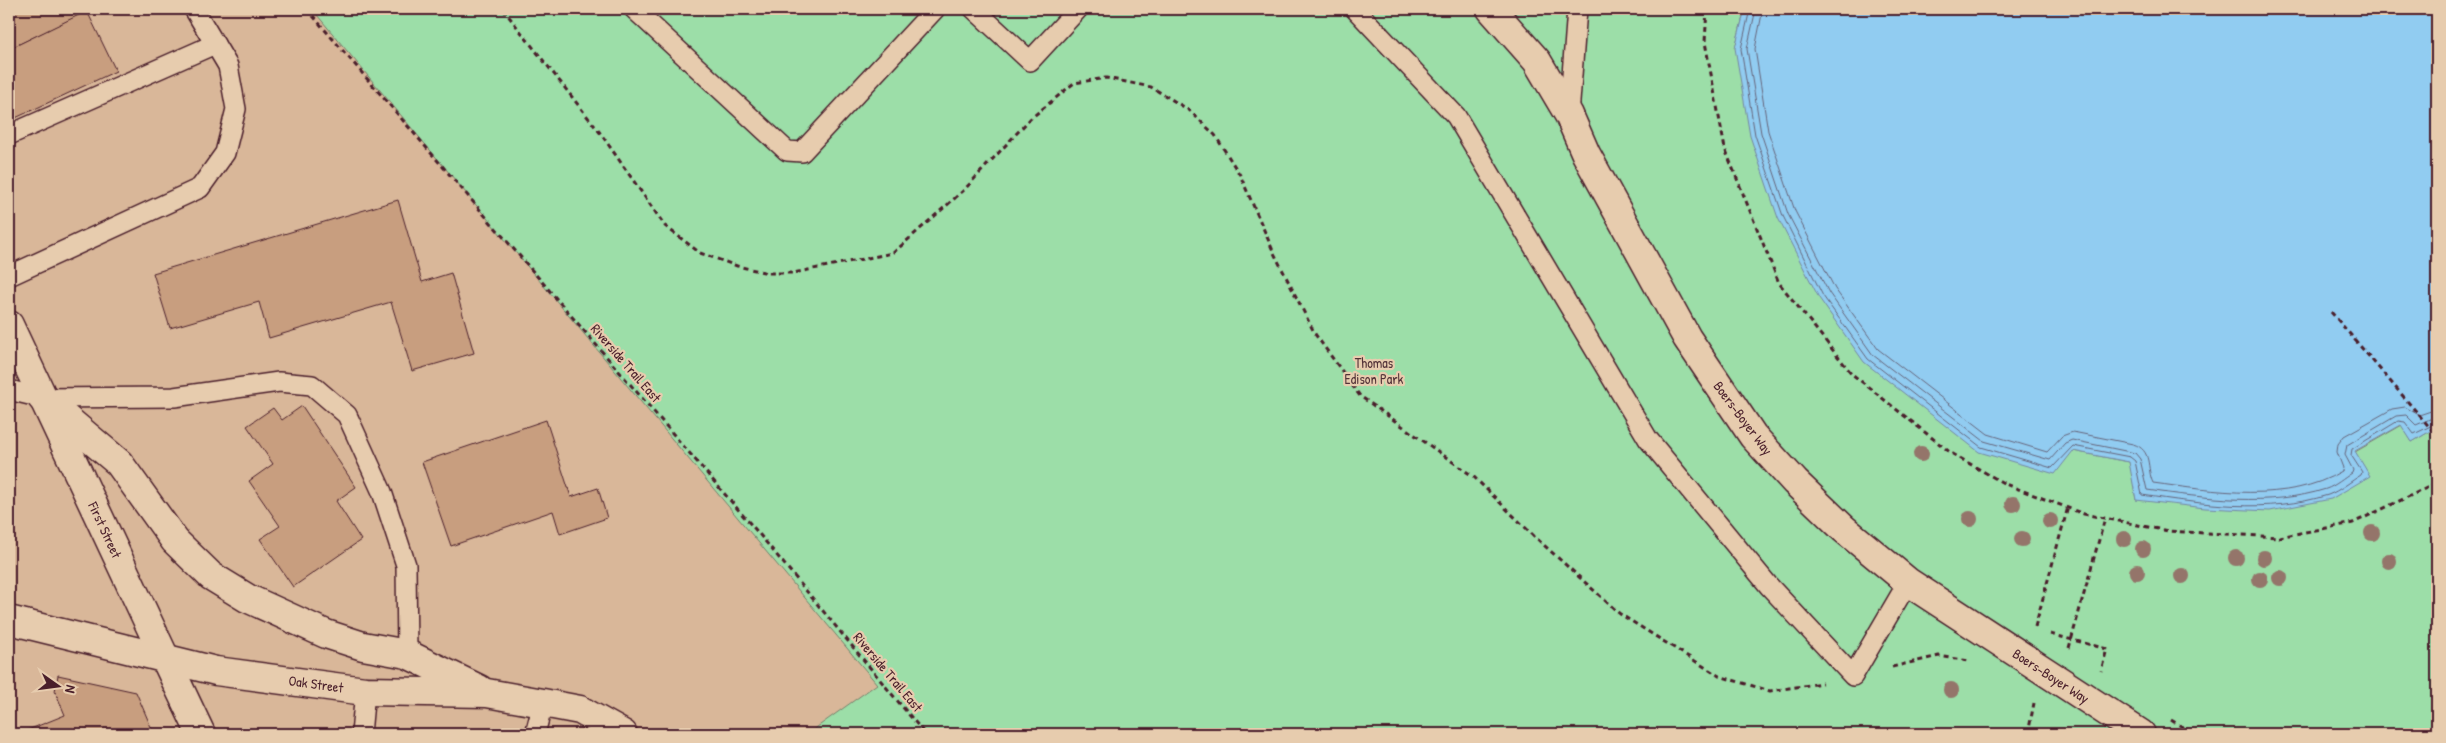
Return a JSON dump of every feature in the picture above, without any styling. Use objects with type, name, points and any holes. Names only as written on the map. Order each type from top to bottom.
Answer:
[{"type":"street","name":"Boers-Boyer Way","points":[[1491,9],[1537,61],[1570,115],[1586,154],[1687,338],[1753,436],[1795,482],[1844,530],[1908,582],[1974,627],[2060,680],[2141,734]]},
{"type":"street","name":"First Street","points":[[9,325],[201,734]]},
{"type":"street","points":[[42,398],[119,463],[146,504],[175,541],[211,576],[247,598],[326,634],[363,646],[407,654],[487,693]]},
{"type":"street","name":"Oak Street","points":[[9,620],[216,671],[365,691],[487,693],[543,703],[580,710],[623,734]]},
{"type":"lane","points":[[9,276],[200,188],[225,153],[236,109],[228,66],[194,9]]},
{"type":"lane","points":[[634,9],[787,151],[802,152],[936,9]]},
{"type":"lane","points":[[974,9],[1030,61],[1078,9]]},
{"type":"lane","points":[[1356,9],[1456,116],[1648,439],[1769,586],[1852,676],[1908,582]]},
{"type":"lane","points":[[1570,115],[1577,9]]},
{"type":"lane","points":[[9,135],[215,44]]},
{"type":"lane","points":[[9,390],[42,398],[174,397],[279,382],[312,385],[347,415],[382,492],[406,565],[407,654]]},
{"type":"lane","points":[[361,734],[365,691]]},
{"type":"lane","points":[[535,734],[543,703]]},
{"type":"path","name":"Riverside Trail East","points":[[306,9],[754,528],[925,734]]},
{"type":"path","points":[[503,9],[601,134],[665,226],[700,253],[737,266],[768,273],[793,273],[893,253],[964,190],[1030,119],[1074,83],[1106,78],[1151,87],[1189,110],[1215,135],[1240,174],[1274,252],[1315,334],[1360,396],[1474,477],[1535,537],[1620,614],[1719,676],[1770,691],[1852,676],[1939,656],[1971,662]]},
{"type":"path","points":[[1707,9],[1705,42],[1725,149],[1779,282],[1852,374],[1951,453],[2006,484],[2068,506],[2084,514],[2168,531],[2279,537],[2353,523],[2437,483]]},
{"type":"path","points":[[2331,312],[2432,430]]},
{"type":"path","points":[[2027,659],[2068,506]]},
{"type":"path","points":[[2060,680],[2105,518]]},
{"type":"path","points":[[2026,698],[2034,704]]},
{"type":"shaded area","points":[[9,9],[312,9],[877,684],[813,730],[816,734],[9,734]]},
{"type":"green space","name":"Thomas Edison Park","points":[[312,9],[1745,9],[1735,48],[2073,451],[2130,462],[2136,500],[2355,452],[2402,425],[2412,442],[2437,427],[2437,734],[816,734],[813,730],[877,684]]},
{"type":"water","points":[[1745,9],[2437,9],[2437,427],[2412,442],[2401,425],[2355,451],[2370,476],[2331,499],[2270,511],[2205,508],[2136,500],[2129,462],[2073,451],[2055,474],[1979,452],[1864,362],[1819,298],[1778,218],[1750,136],[1735,48]]},
{"type":"building","points":[[9,9],[93,9],[9,49]]},
{"type":"building","points":[[87,11],[116,71],[9,121],[9,49]]},
{"type":"building","points":[[398,200],[422,282],[451,273],[474,353],[412,371],[391,302],[269,338],[259,302],[170,328],[153,273]]},
{"type":"building","points":[[302,406],[356,487],[336,501],[361,540],[293,587],[260,539],[280,526],[249,481],[273,464],[247,426],[273,408],[282,420]]},
{"type":"building","points":[[546,420],[571,497],[598,488],[607,518],[560,534],[553,511],[451,546],[422,462]]},
{"type":"building","points":[[58,675],[136,692],[154,734],[18,734],[65,715],[55,691]]}]
